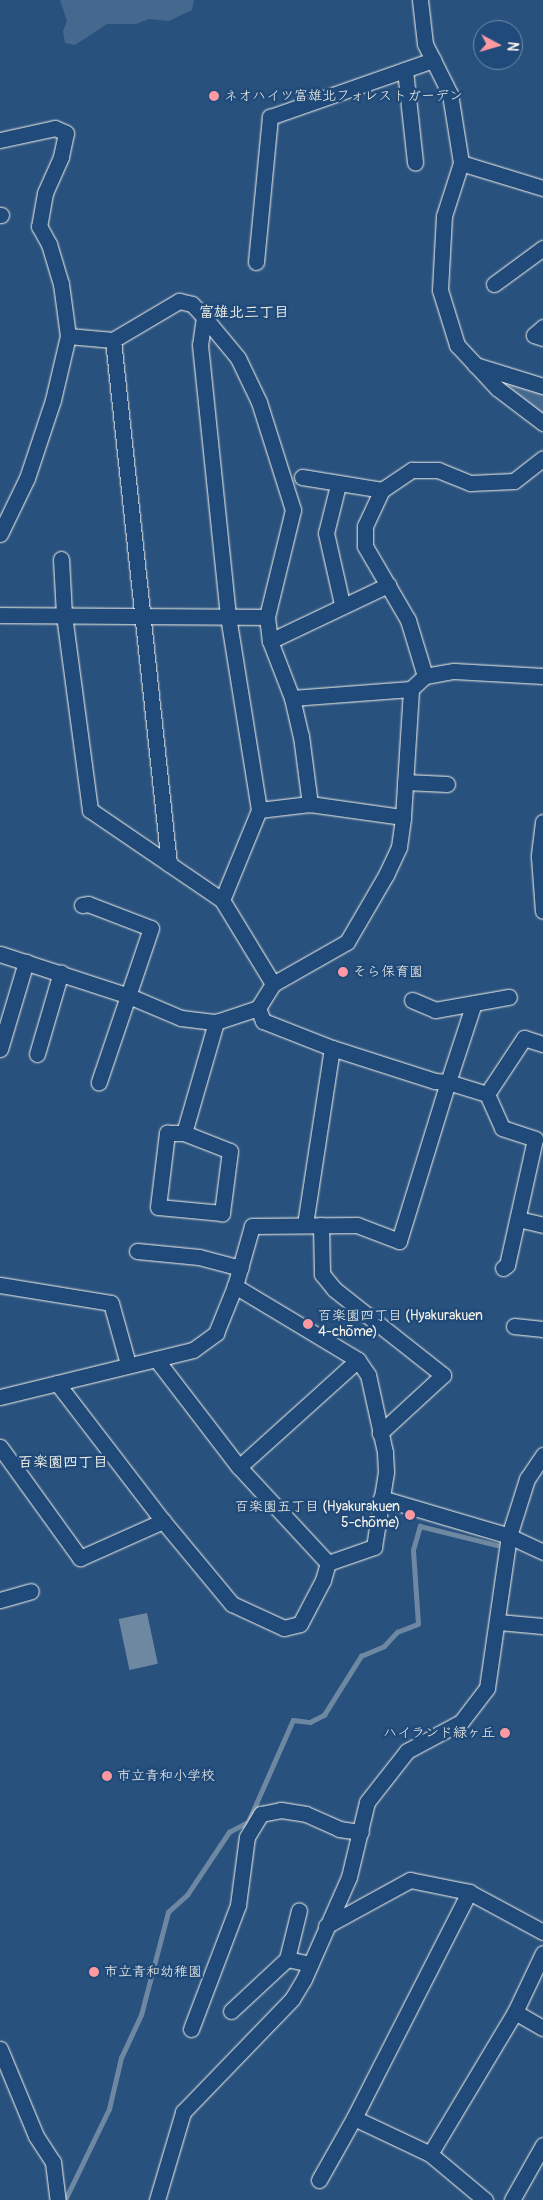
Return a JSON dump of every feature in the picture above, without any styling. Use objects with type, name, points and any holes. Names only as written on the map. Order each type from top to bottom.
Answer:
[{"type":"street","points":[[420,0],[425,44],[450,94],[461,163],[444,216],[440,290],[457,345],[472,364],[497,388],[543,423]]},
{"type":"street","points":[[256,262],[270,117],[433,60]]},
{"type":"street","points":[[405,70],[415,162]]},
{"type":"street","points":[[0,140],[55,128],[66,133],[61,157],[45,193],[38,226],[49,244],[61,284],[68,336],[36,452],[6,508],[0,534]]},
{"type":"street","points":[[461,163],[543,188]]},
{"type":"street","points":[[494,284],[543,248]]},
{"type":"street","points":[[68,336],[113,340],[179,301],[192,304],[238,358],[259,402],[293,510],[267,618],[270,641],[292,698],[301,736],[310,804]]},
{"type":"street","points":[[204,316],[200,345],[228,616],[259,810],[222,900]]},
{"type":"street","points":[[543,327],[534,335],[543,338]]},
{"type":"street","points":[[113,340],[169,864]]},
{"type":"street","points":[[472,364],[543,386]]},
{"type":"street","points":[[425,676],[408,620],[365,546],[365,526],[382,490],[412,470],[438,470],[470,482],[514,481],[543,458]]},
{"type":"street","points":[[302,478],[338,485],[382,490]]},
{"type":"street","points":[[338,485],[326,532],[342,604]]},
{"type":"street","points":[[60,558],[64,614],[90,810],[222,900],[273,984]]},
{"type":"street","points":[[270,641],[342,604],[388,585]]},
{"type":"street","points":[[0,615],[64,614],[267,618]]},
{"type":"street","points":[[292,698],[411,689],[425,676],[454,672],[543,676]]},
{"type":"street","points":[[0,954],[61,972],[129,996],[181,1018],[216,1022],[258,1008],[273,984],[347,942],[386,875],[398,846],[403,818],[411,689]]},
{"type":"street","points":[[405,782],[447,784]]},
{"type":"street","points":[[259,810],[310,804],[403,818]]},
{"type":"street","points":[[543,829],[539,857],[543,912]]},
{"type":"street","points":[[82,905],[88,904],[151,928],[99,1082]]},
{"type":"street","points":[[0,1049],[26,962]]},
{"type":"street","points":[[37,1054],[61,972]]},
{"type":"street","points":[[412,1000],[435,1010],[509,997]]},
{"type":"street","points":[[0,1397],[128,1364],[193,1350],[216,1333],[235,1286],[252,1226],[356,1225],[399,1241],[474,1003]]},
{"type":"street","points":[[258,1008],[263,1021],[332,1048],[435,1081],[448,1082],[487,1094],[502,1128],[535,1139],[507,1265],[503,1268]]},
{"type":"street","points":[[184,1134],[216,1022]]},
{"type":"street","points":[[487,1094],[524,1038],[543,1044]]},
{"type":"street","points":[[305,1225],[332,1048]]},
{"type":"street","points":[[167,1133],[184,1134],[230,1151],[222,1213],[158,1207],[167,1133]]},
{"type":"street","points":[[518,1219],[543,1225]]},
{"type":"street","points":[[321,1225],[322,1274],[334,1289],[443,1375],[380,1433]]},
{"type":"street","points":[[137,1251],[198,1257],[241,1268]]},
{"type":"street","points":[[0,1285],[111,1304],[128,1364]]},
{"type":"street","points":[[235,1286],[358,1360],[368,1376],[386,1472],[374,1547],[328,1563]]},
{"type":"street","points":[[514,1326],[543,1329]]},
{"type":"street","points":[[156,1359],[239,1467],[328,1563]]},
{"type":"street","points":[[239,1467],[358,1360]]},
{"type":"street","points":[[57,1383],[163,1521],[232,1604],[284,1628],[300,1624],[323,1580],[328,1563]]},
{"type":"street","points":[[0,1447],[80,1558],[163,1521]]},
{"type":"street","points":[[157,2200],[183,2112],[292,1999],[349,1877],[367,1802],[407,1752],[461,1722],[487,1688],[510,1536],[527,1479],[543,1455]]},
{"type":"street","points":[[382,1498],[510,1536],[543,1552]]},
{"type":"street","points":[[0,1600],[31,1591]]},
{"type":"street","points":[[498,1622],[543,1626]]},
{"type":"street","points":[[191,2029],[238,1905],[247,1837],[261,1814],[281,1810],[306,1814],[339,1829],[361,1832]]},
{"type":"street","points":[[326,1926],[410,1880],[469,1892],[543,1932]]},
{"type":"street","points":[[319,2180],[354,2118],[469,1892]]},
{"type":"street","points":[[231,2011],[287,1959],[298,1910]]},
{"type":"street","points":[[430,2154],[515,2012],[543,1953]]},
{"type":"street","points":[[287,1959],[310,1964]]},
{"type":"street","points":[[515,2012],[543,2028]]},
{"type":"street","points":[[0,2049],[36,2136],[53,2162],[58,2200]]},
{"type":"street","points":[[354,2118],[430,2154],[485,2200]]},
{"type":"street","points":[[512,2200],[543,2145]]},
{"type":"shaded area","points":[[60,0],[194,0],[192,10],[169,21],[149,19],[136,24],[107,24],[75,45],[65,43],[63,31],[67,21]]},
{"type":"shaded area","points":[[478,369],[543,389],[543,418]]},
{"type":"shaded area","points":[[147,1613],[158,1664],[129,1670],[119,1619]]},
{"type":"waterway","points":[[65,2200],[109,2109],[121,2058],[141,2015],[168,1912],[187,1895],[229,1832],[248,1822],[293,1720],[310,1722],[324,1715],[361,1656],[384,1646],[397,1632],[418,1624],[413,1550],[420,1526],[497,1545]]},
{"type":"place","name":"ネオハイツ富雄北フォレストガーデン","points":[[214,96]]},
{"type":"place","name":"そら保育園","points":[[343,972]]},
{"type":"place","name":"百楽園四丁目 (Hyakurakuen 4-chōme)","points":[[308,1324]]},
{"type":"place","name":"百楽園五丁目 (Hyakurakuen 5-chōme)","points":[[410,1515]]},
{"type":"place","name":"ハイランド緑ヶ丘","points":[[505,1733]]},
{"type":"place","name":"市立青和小学校","points":[[107,1776]]},
{"type":"place","name":"市立青和幼稚園","points":[[94,1972]]},
{"type":"district","name":"富雄北三丁目","points":[[244,313]]},
{"type":"district","name":"百楽園四丁目","points":[[63,1463]]}]
